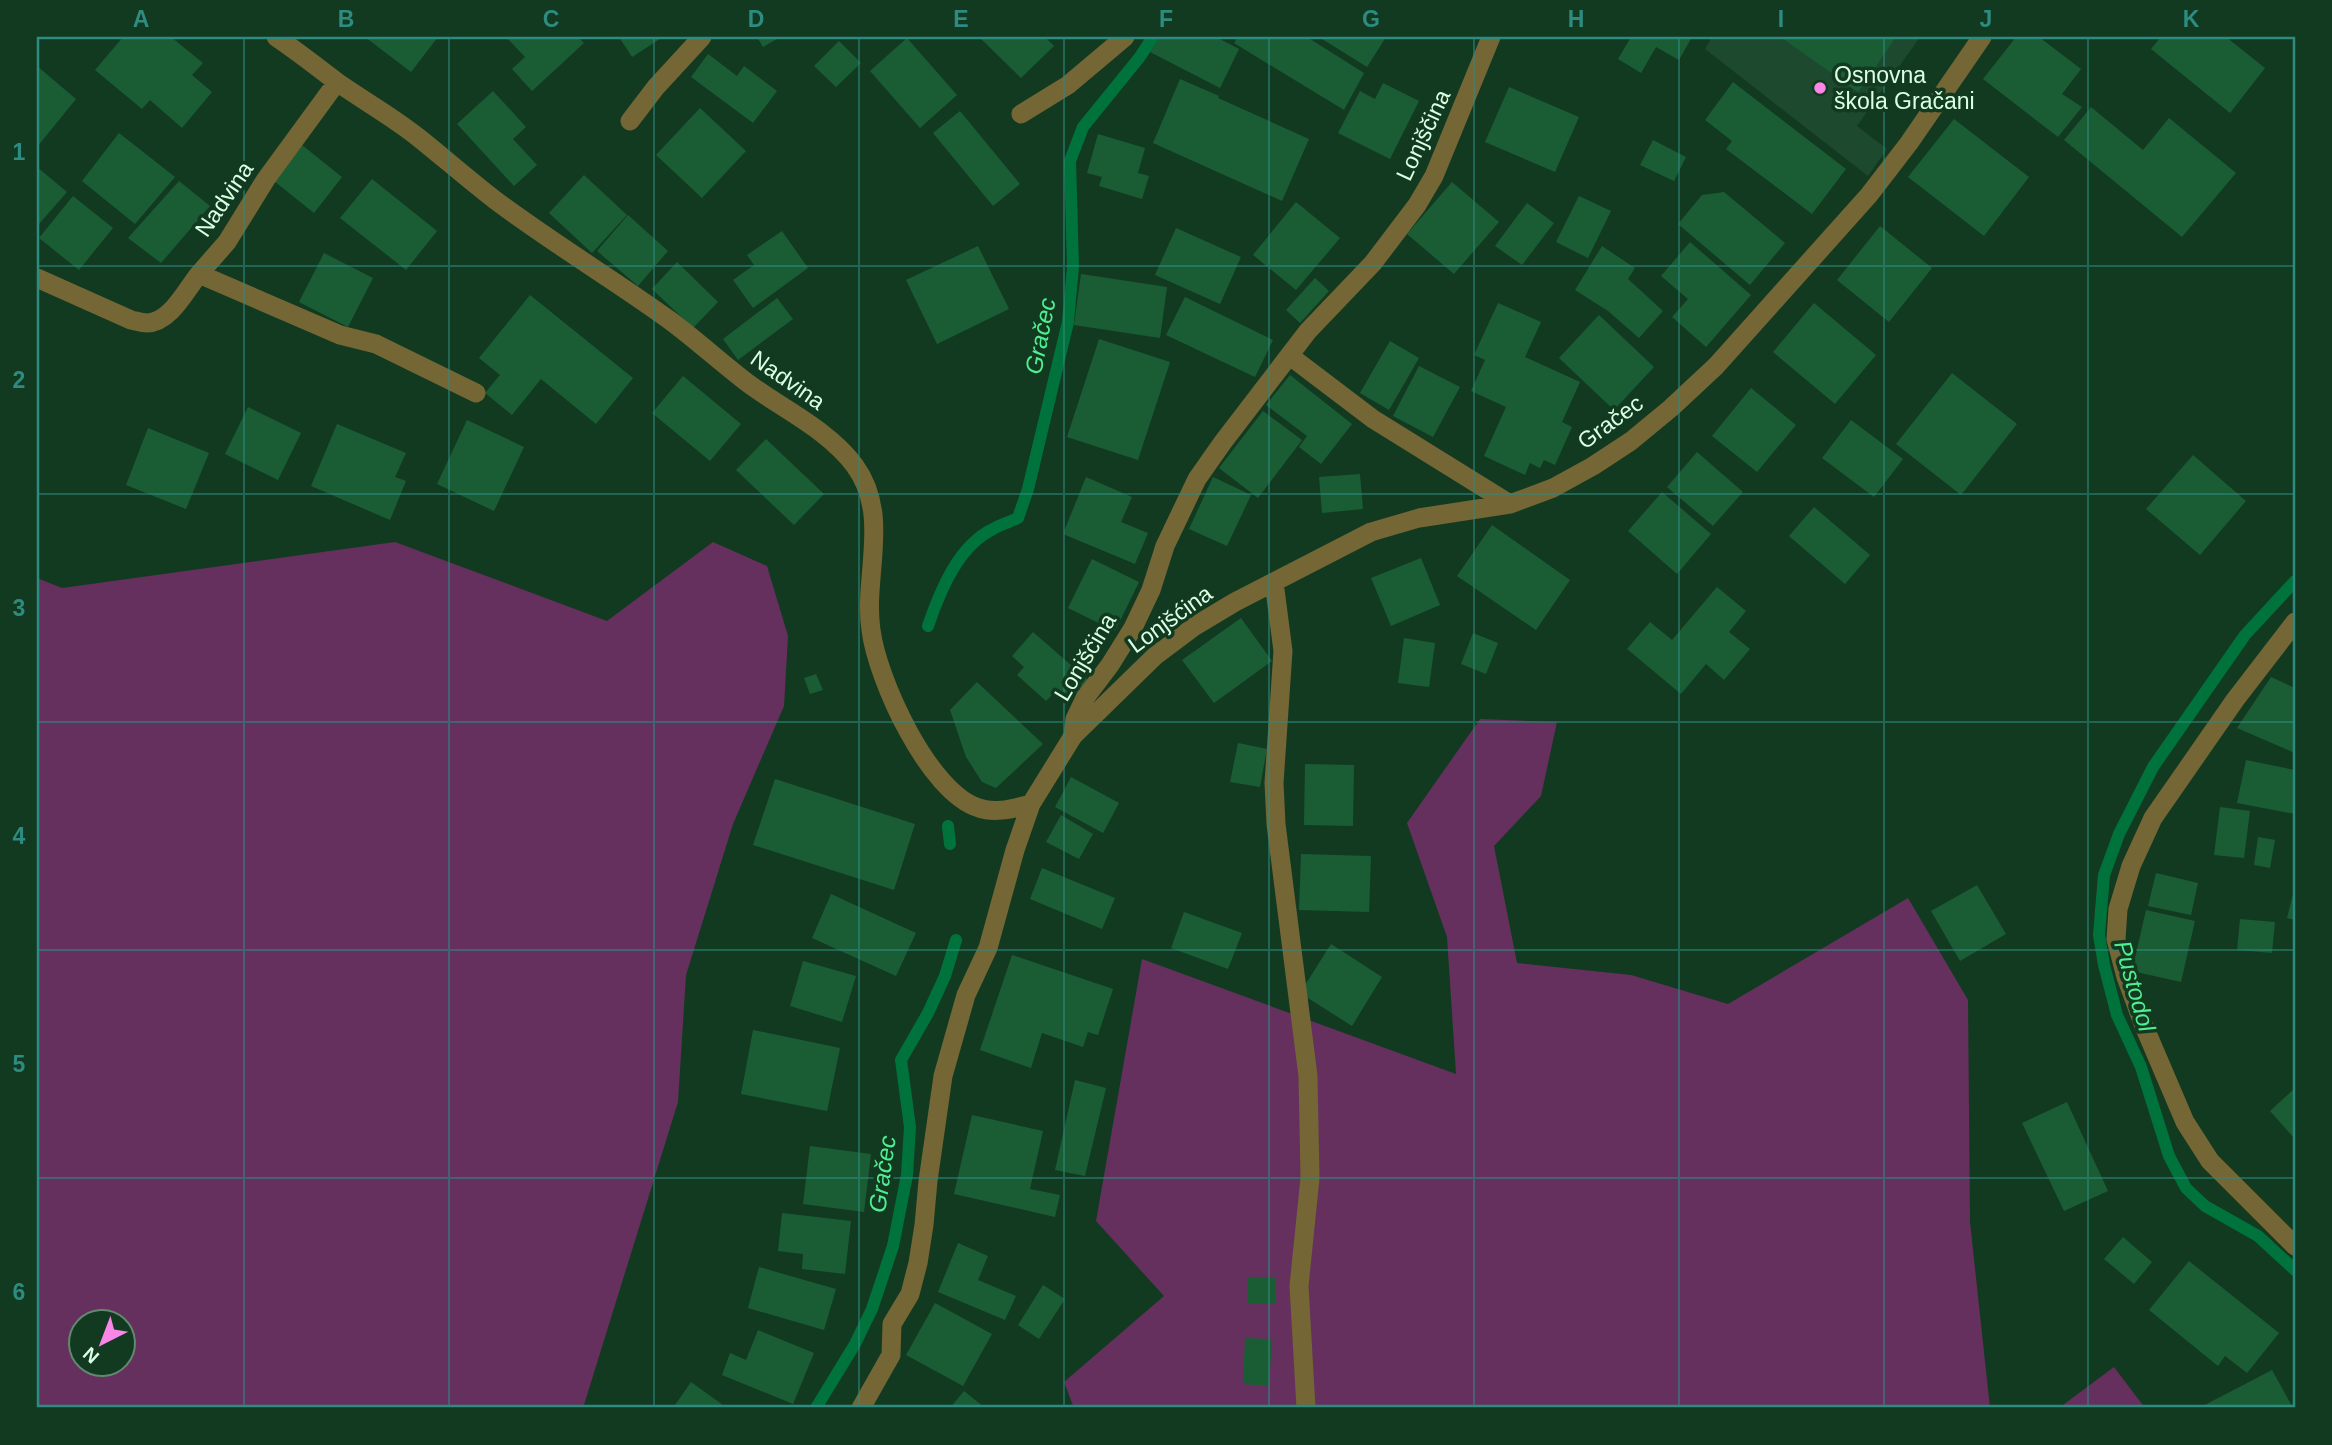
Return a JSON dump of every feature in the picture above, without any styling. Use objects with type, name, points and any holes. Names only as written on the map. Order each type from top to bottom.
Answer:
[{"type":"street","name":"Nadvina","points":[[276,37],[416,136],[516,215],[670,320],[744,380],[839,448],[855,465],[868,489],[874,518],[870,628],[876,659],[909,732],[932,769],[954,793],[978,808],[1002,811],[1031,804]]},
{"type":"street","points":[[630,121],[656,87],[702,37]]},
{"type":"street","points":[[1021,114],[1068,85],[1125,37]]},
{"type":"street","name":"Lonjščina","points":[[861,1408],[891,1356],[891,1324],[910,1294],[918,1263],[943,1076],[967,995],[988,948],[1014,850],[1031,804],[1073,736],[1076,719],[1085,698],[1133,628],[1150,590],[1165,545],[1197,479],[1308,331],[1373,263],[1423,195],[1434,176],[1491,37]]},
{"type":"street","name":"Gračec","points":[[1274,582],[1371,532],[1419,519],[1510,504],[1553,488],[1631,441],[1716,366],[1869,195],[1909,143],[1982,37]]},
{"type":"street","name":"Nadvina","points":[[37,278],[131,320],[147,323],[161,320],[170,313],[227,242],[266,179],[337,82]]},
{"type":"street","points":[[200,274],[340,335],[376,344],[476,393]]},
{"type":"street","points":[[1290,356],[1383,426],[1510,504]]},
{"type":"street","points":[[1274,582],[1283,650],[1274,783],[1276,824],[1308,1076],[1310,1178],[1299,1286],[1306,1408]]},
{"type":"street","name":"Lonjšćina","points":[[1073,736],[1165,649],[1195,626],[1274,582]]},
{"type":"street","points":[[2295,622],[2235,700],[2153,818],[2131,866],[2118,909],[2116,939],[2126,977],[2144,1026],[2185,1122],[2210,1161],[2295,1246]]},
{"type":"shaded area","name":"Osnovna škola Gračani","points":[[1712,37],[1920,37],[1857,126],[1887,149],[1868,176],[1705,49]]},
{"type":"shaded area","points":[[395,542],[607,621],[713,542],[767,566],[788,636],[784,706],[733,824],[686,975],[678,1102],[583,1408],[37,1408],[37,578],[62,588]]},
{"type":"shaded area","points":[[1480,719],[1557,722],[1541,796],[1494,846],[1517,963],[1631,975],[1728,1004],[1908,898],[1968,1000],[1970,1222],[1990,1408],[1074,1408],[1064,1382],[1164,1296],[1096,1221],[1142,959],[1456,1074],[1447,937],[1407,823]]},
{"type":"shaded area","points":[[2114,1367],[2145,1408],[2059,1408]]},
{"type":"building","points":[[123,37],[171,37],[203,63],[192,75],[212,92],[182,128],[150,100],[142,109],[95,70]]},
{"type":"building","points":[[365,37],[438,37],[411,72]]},
{"type":"building","points":[[578,37],[584,43],[532,91],[512,69],[525,57],[508,39]]},
{"type":"building","points":[[619,37],[663,37],[632,57]]},
{"type":"building","points":[[757,37],[780,37],[763,47]]},
{"type":"building","points":[[979,37],[1045,37],[1054,46],[1021,78]]},
{"type":"building","points":[[1160,37],[1216,37],[1239,49],[1220,88],[1150,52]]},
{"type":"building","points":[[1238,37],[1307,37],[1364,73],[1344,110],[1234,43]]},
{"type":"building","points":[[1319,37],[1386,37],[1367,67]]},
{"type":"building","points":[[1631,37],[1692,37],[1679,60],[1656,47],[1641,73],[1618,59]]},
{"type":"building","points":[[1783,37],[1896,37],[1858,92]]},
{"type":"building","points":[[2016,37],[2039,37],[2081,69],[2062,94],[2082,107],[2058,137],[1983,79]]},
{"type":"building","points":[[2161,37],[2226,37],[2265,68],[2230,113],[2151,49]]},
{"type":"building","points":[[907,38],[957,95],[920,128],[870,71]]},
{"type":"building","points":[[839,41],[861,63],[836,87],[814,66]]},
{"type":"building","points":[[708,54],[737,76],[744,66],[777,91],[753,123],[691,77]]},
{"type":"building","points":[[37,66],[76,99],[37,147]]},
{"type":"building","points":[[1180,79],[1309,139],[1282,201],[1153,143]]},
{"type":"building","points":[[1733,82],[1846,169],[1812,214],[1726,149],[1732,141],[1705,120]]},
{"type":"building","points":[[1383,83],[1419,101],[1390,159],[1338,133],[1360,91],[1375,99]]},
{"type":"building","points":[[1509,87],[1579,117],[1555,172],[1485,142]]},
{"type":"building","points":[[493,91],[526,127],[513,139],[537,165],[514,186],[457,124]]},
{"type":"building","points":[[2091,107],[2143,150],[2169,118],[2236,173],[2182,237],[2064,140]]},
{"type":"building","points":[[700,108],[746,151],[702,198],[656,155]]},
{"type":"building","points":[[960,111],[1020,184],[993,206],[933,133]]},
{"type":"building","points":[[1954,119],[2029,177],[1984,236],[1908,177]]},
{"type":"building","points":[[119,133],[175,177],[135,224],[82,181]]},
{"type":"building","points":[[1098,134],[1145,148],[1138,173],[1149,176],[1142,199],[1099,186],[1102,177],[1087,173]]},
{"type":"building","points":[[1653,140],[1686,157],[1674,181],[1640,165]]},
{"type":"building","points":[[302,145],[342,177],[314,213],[274,181]]},
{"type":"building","points":[[37,167],[67,192],[39,224],[37,222]]},
{"type":"building","points":[[584,175],[627,215],[592,253],[549,213]]},
{"type":"building","points":[[372,179],[437,231],[406,270],[340,218]]},
{"type":"building","points":[[179,181],[210,206],[161,263],[128,238]]},
{"type":"building","points":[[1452,182],[1499,222],[1454,274],[1407,234]]},
{"type":"building","points":[[1724,192],[1785,243],[1750,285],[1678,224],[1702,195]]},
{"type":"building","points":[[73,196],[113,228],[79,270],[39,238]]},
{"type":"building","points":[[1579,196],[1611,211],[1588,258],[1556,242]]},
{"type":"building","points":[[1296,202],[1340,238],[1296,290],[1253,255]]},
{"type":"building","points":[[1527,203],[1554,223],[1522,265],[1495,246]]},
{"type":"building","points":[[628,215],[668,251],[638,286],[597,251]]},
{"type":"building","points":[[1880,226],[1932,268],[1889,322],[1837,280]]},
{"type":"building","points":[[1176,228],[1241,257],[1220,304],[1155,275]]},
{"type":"building","points":[[782,231],[808,268],[753,308],[733,280],[754,265],[747,255]]},
{"type":"building","points":[[1690,242],[1751,295],[1706,347],[1672,317],[1688,299],[1661,276]]},
{"type":"building","points":[[978,246],[1009,309],[937,344],[906,280]]},
{"type":"building","points":[[1602,246],[1635,268],[1628,279],[1663,311],[1639,338],[1608,311],[1575,290]]},
{"type":"building","points":[[324,253],[373,278],[348,327],[299,302]]},
{"type":"building","points":[[677,262],[718,302],[693,328],[652,289]]},
{"type":"building","points":[[1081,274],[1167,287],[1160,338],[1074,325]]},
{"type":"building","points":[[1315,278],[1329,291],[1300,323],[1286,310]]},
{"type":"building","points":[[530,295],[633,378],[596,424],[541,379],[512,415],[485,393],[500,375],[479,358]]},
{"type":"building","points":[[1185,297],[1273,340],[1255,377],[1166,335]]},
{"type":"building","points":[[777,298],[793,319],[738,360],[723,339]]},
{"type":"building","points":[[1498,303],[1541,322],[1525,357],[1580,382],[1562,422],[1572,427],[1555,465],[1544,460],[1540,468],[1530,463],[1525,475],[1484,456],[1506,407],[1471,391],[1485,360],[1474,355]]},
{"type":"building","points":[[1814,303],[1876,355],[1835,404],[1773,352]]},
{"type":"building","points":[[1599,315],[1654,367],[1614,410],[1559,358]]},
{"type":"building","points":[[1099,339],[1170,362],[1138,460],[1067,437]]},
{"type":"building","points":[[1390,341],[1419,358],[1389,410],[1360,393]]},
{"type":"building","points":[[1419,366],[1460,387],[1433,437],[1393,416]]},
{"type":"building","points":[[1952,373],[2017,424],[1961,495],[1896,444]]},
{"type":"building","points":[[1290,375],[1352,424],[1321,464],[1299,447],[1307,436],[1266,405]]},
{"type":"building","points":[[683,376],[741,424],[710,461],[652,413]]},
{"type":"building","points":[[1751,388],[1796,425],[1757,472],[1712,436]]},
{"type":"building","points":[[248,407],[301,433],[278,480],[225,454]]},
{"type":"building","points":[[1263,411],[1302,440],[1258,498],[1219,468]]},
{"type":"building","points":[[467,420],[524,447],[494,511],[437,484]]},
{"type":"building","points":[[1851,420],[1903,459],[1874,497],[1822,458]]},
{"type":"building","points":[[337,424],[406,453],[395,477],[406,481],[390,520],[311,486]]},
{"type":"building","points":[[148,428],[209,453],[186,509],[126,485]]},
{"type":"building","points":[[766,439],[824,494],[794,525],[736,470]]},
{"type":"building","points":[[1697,452],[1743,492],[1713,526],[1667,487]]},
{"type":"building","points":[[2193,455],[2246,501],[2200,555],[2146,509]]},
{"type":"building","points":[[1360,474],[1363,509],[1322,513],[1319,477]]},
{"type":"building","points":[[1086,477],[1132,497],[1121,522],[1148,533],[1135,564],[1063,534]]},
{"type":"building","points":[[1213,477],[1251,495],[1227,546],[1189,529]]},
{"type":"building","points":[[1662,492],[1711,534],[1677,574],[1628,531]]},
{"type":"building","points":[[1814,507],[1870,555],[1845,584],[1789,536]]},
{"type":"building","points":[[1492,525],[1570,580],[1536,630],[1457,576]]},
{"type":"building","points":[[1421,558],[1440,605],[1391,626],[1371,578]]},
{"type":"building","points":[[1092,559],[1139,582],[1115,631],[1068,608]]},
{"type":"building","points":[[1717,587],[1746,611],[1729,632],[1750,649],[1724,680],[1706,664],[1681,694],[1627,649],[1650,622],[1672,640]]},
{"type":"building","points":[[1241,618],[1272,661],[1214,703],[1182,660]]},
{"type":"building","points":[[1033,632],[1088,680],[1066,705],[1053,694],[1046,701],[1017,675],[1024,667],[1012,656]]},
{"type":"building","points":[[1473,633],[1498,643],[1486,674],[1461,664]]},
{"type":"building","points":[[1404,638],[1435,643],[1429,687],[1398,683]]},
{"type":"building","points":[[816,674],[823,690],[810,694],[804,678]]},
{"type":"building","points":[[2271,677],[2295,688],[2295,753],[2237,728]]},
{"type":"building","points":[[977,682],[1043,744],[996,788],[982,782],[966,757],[950,710]]},
{"type":"building","points":[[1238,743],[1267,749],[1260,787],[1230,782]]},
{"type":"building","points":[[2246,760],[2295,770],[2295,814],[2237,803]]},
{"type":"building","points":[[1305,764],[1354,765],[1353,826],[1304,825]]},
{"type":"building","points":[[1071,777],[1119,803],[1103,833],[1055,807]]},
{"type":"building","points":[[775,779],[915,824],[894,890],[753,845]]},
{"type":"building","points":[[2220,807],[2250,811],[2244,858],[2214,855]]},
{"type":"building","points":[[1061,815],[1093,834],[1079,859],[1046,842]]},
{"type":"building","points":[[2258,837],[2275,840],[2270,868],[2254,865]]},
{"type":"building","points":[[1301,854],[1371,856],[1369,912],[1299,910]]},
{"type":"building","points":[[1042,868],[1115,898],[1102,929],[1030,899]]},
{"type":"building","points":[[2156,873],[2198,883],[2191,915],[2148,906]]},
{"type":"building","points":[[1977,885],[2006,934],[1960,961],[1931,911]]},
{"type":"building","points":[[2295,890],[2295,920],[2287,918]]},
{"type":"building","points":[[831,894],[916,933],[896,976],[812,938]]},
{"type":"building","points":[[2146,910],[2195,921],[2181,982],[2132,971]]},
{"type":"building","points":[[1184,912],[1242,933],[1228,969],[1171,948]]},
{"type":"building","points":[[2240,919],[2275,922],[2272,953],[2237,950]]},
{"type":"building","points":[[1331,944],[1382,977],[1352,1026],[1300,993]]},
{"type":"building","points":[[1012,955],[1113,989],[1098,1035],[1088,1032],[1083,1047],[1042,1033],[1031,1068],[980,1050]]},
{"type":"building","points":[[803,961],[856,976],[842,1022],[790,1006]]},
{"type":"building","points":[[753,1030],[840,1048],[827,1111],[741,1094]]},
{"type":"building","points":[[1075,1080],[1106,1088],[1085,1176],[1055,1170]]},
{"type":"building","points":[[2295,1088],[2295,1139],[2270,1111]]},
{"type":"building","points":[[2067,1102],[2108,1191],[2064,1211],[2022,1123]]},
{"type":"building","points":[[972,1115],[1043,1131],[1030,1189],[1060,1195],[1055,1217],[954,1194]]},
{"type":"building","points":[[810,1146],[871,1154],[864,1212],[803,1204]]},
{"type":"building","points":[[782,1213],[851,1221],[845,1274],[802,1269],[803,1254],[778,1251]]},
{"type":"building","points":[[2123,1237],[2152,1262],[2134,1284],[2104,1259]]},
{"type":"building","points":[[958,1243],[988,1256],[978,1280],[1016,1296],[1005,1320],[938,1292]]},
{"type":"building","points":[[2189,1261],[2279,1333],[2247,1373],[2225,1356],[2218,1366],[2149,1310]]},
{"type":"building","points":[[759,1267],[836,1289],[824,1330],[748,1308]]},
{"type":"building","points":[[1248,1277],[1275,1277],[1276,1303],[1248,1304]]},
{"type":"building","points":[[1043,1285],[1065,1299],[1039,1339],[1018,1325]]},
{"type":"building","points":[[935,1303],[992,1334],[963,1386],[906,1355]]},
{"type":"building","points":[[758,1330],[814,1353],[793,1404],[722,1375],[730,1353],[746,1360]]},
{"type":"building","points":[[1245,1338],[1272,1339],[1269,1386],[1243,1384]]},
{"type":"building","points":[[2272,1370],[2293,1408],[2199,1408]]},
{"type":"building","points":[[691,1382],[727,1408],[673,1408]]},
{"type":"building","points":[[964,1391],[985,1408],[950,1408]]},
{"type":"waterway","name":"Gračec","points":[[928,626],[938,598],[960,558],[981,537],[1018,518],[1028,489],[1068,322],[1073,267],[1070,161],[1083,127],[1153,37]]},
{"type":"waterway","name":"Pustodol","points":[[2295,581],[2245,635],[2153,767],[2119,834],[2104,875],[2099,935],[2117,1015],[2141,1067],[2169,1156],[2186,1188],[2205,1206],[2258,1236],[2295,1270]]},
{"type":"waterway","name":"Gračec","points":[[948,826],[950,844]]},
{"type":"waterway","name":"Gračec","points":[[816,1408],[855,1344],[872,1309],[893,1246],[907,1175],[910,1127],[901,1060],[928,1013],[945,976],[956,940]]},
{"type":"place","name":"Osnovna škola Gračani","points":[[1820,88]]}]
